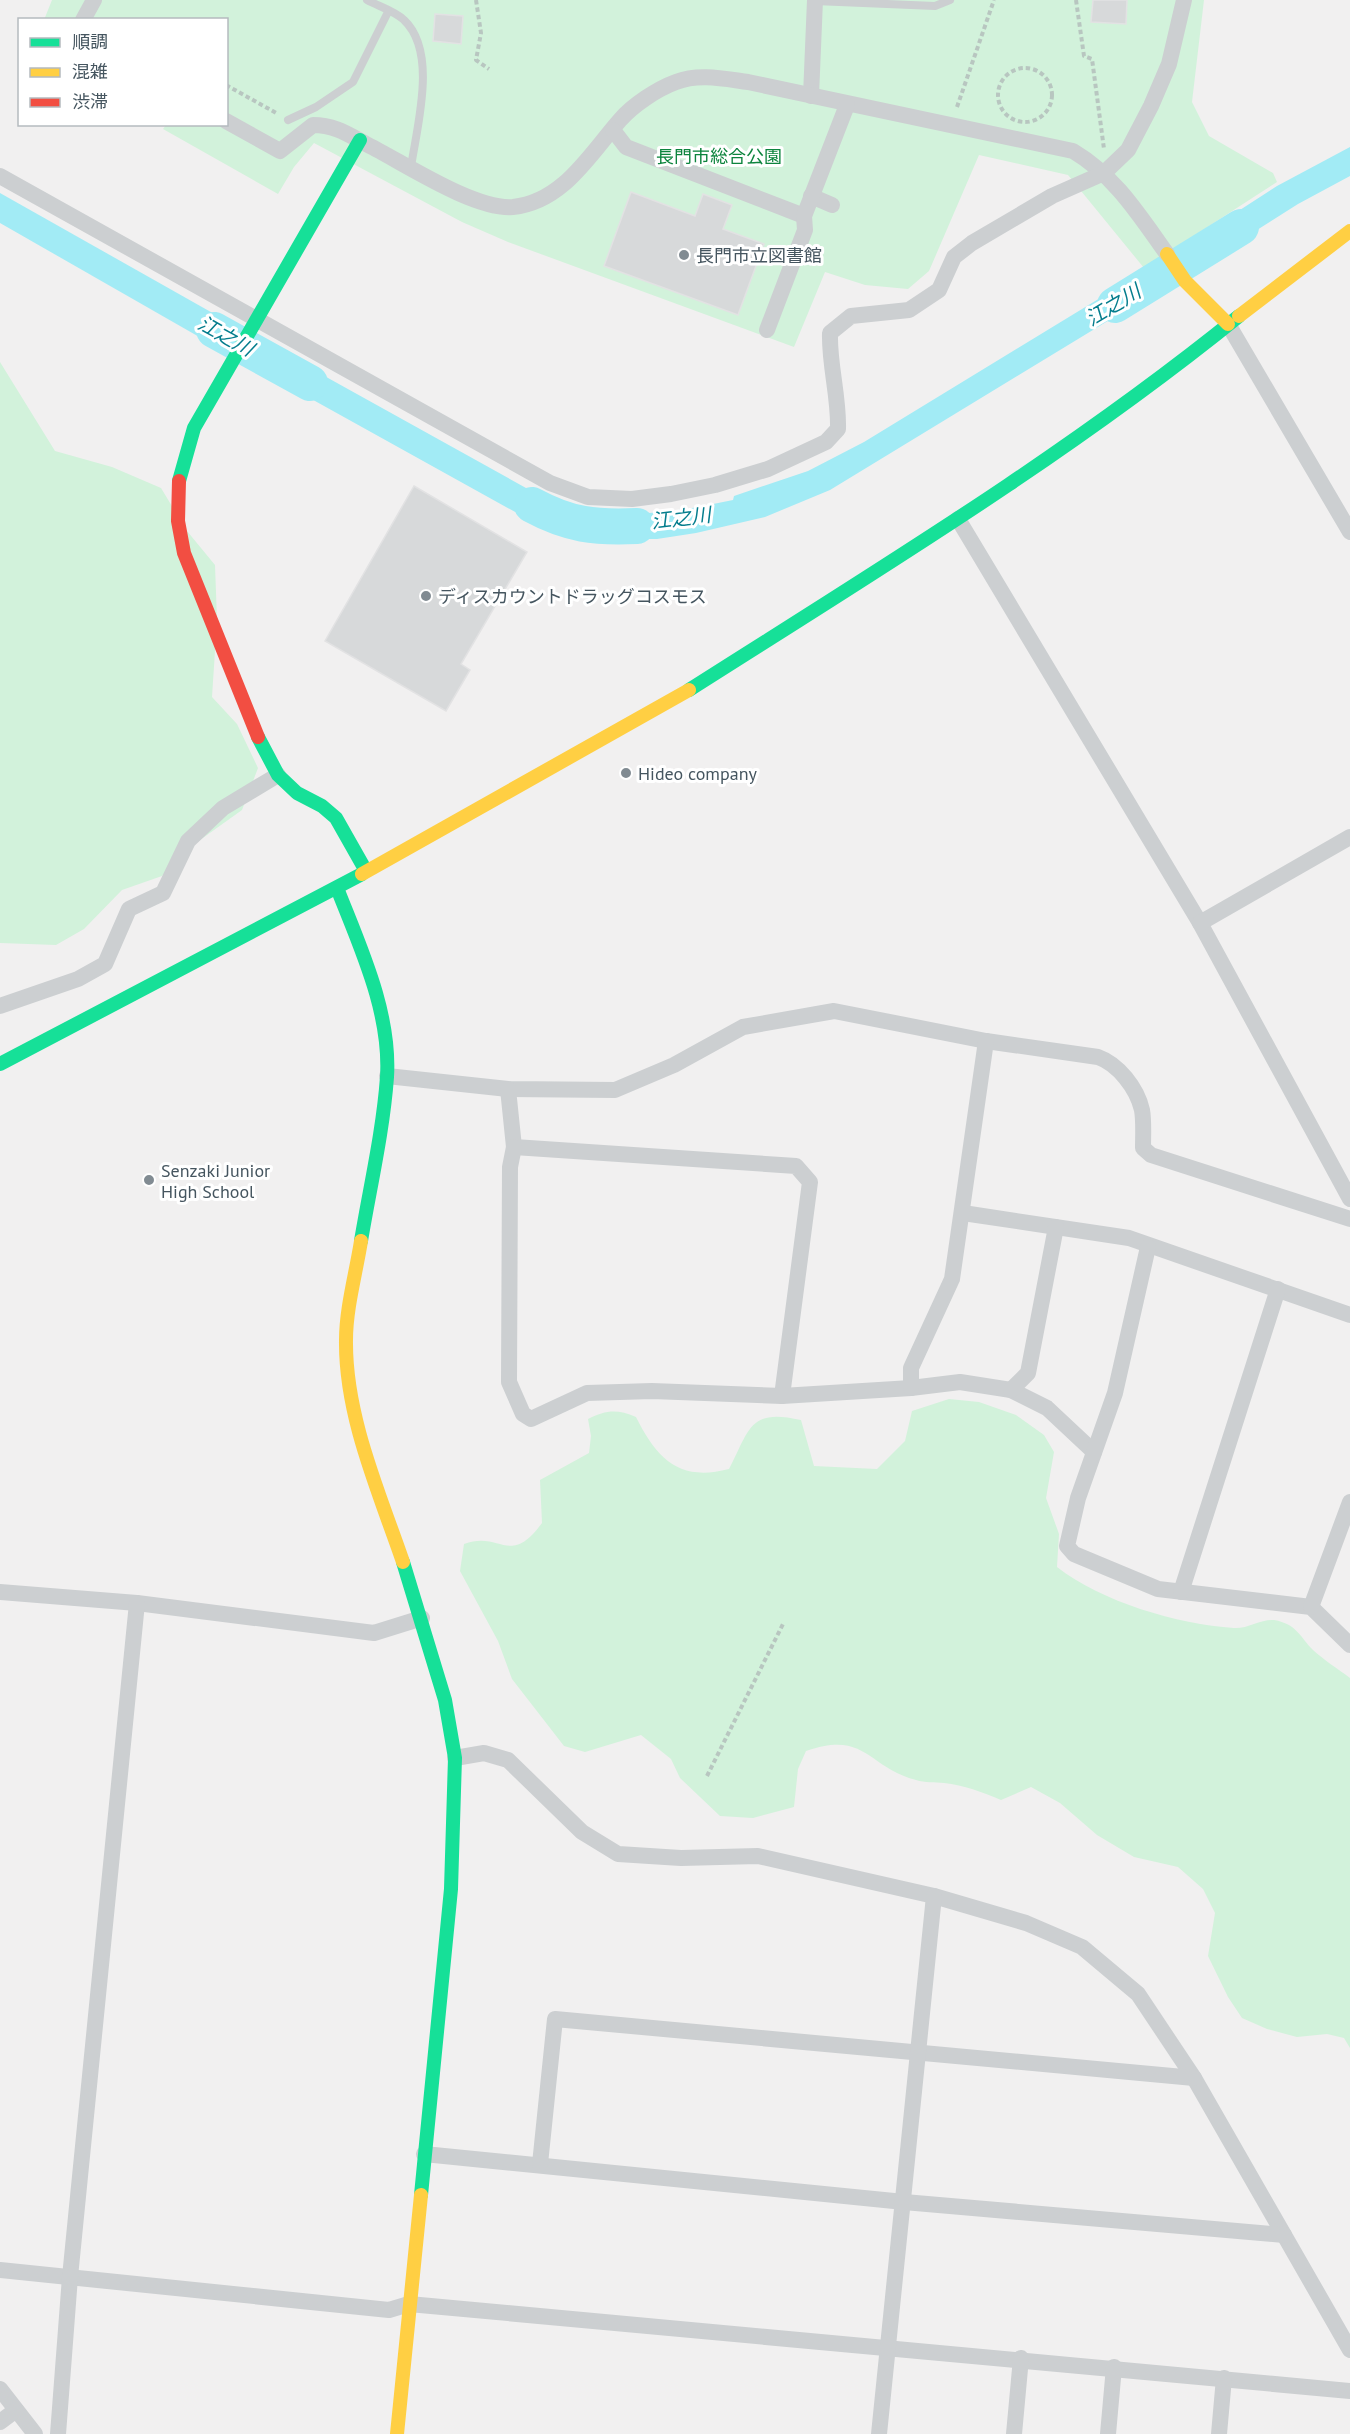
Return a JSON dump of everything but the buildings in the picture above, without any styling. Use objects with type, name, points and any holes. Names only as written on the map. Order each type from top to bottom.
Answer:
[{"type":"street","points":[[84,18],[94,0]]},
{"type":"street","points":[[0,176],[550,483],[588,497],[632,499],[671,494],[715,485],[768,469],[826,442],[838,429],[838,411],[829,352],[830,333],[851,316],[909,310],[939,290],[954,256],[972,243],[1052,196],[1104,173],[1128,150],[1151,106],[1169,64],[1184,0]]},
{"type":"street","points":[[811,96],[815,1]]},
{"type":"street","points":[[228,122],[280,151],[313,125],[339,129],[474,200],[514,207],[541,198],[567,184],[613,130],[643,101],[677,81],[706,77],[748,82],[847,105],[1073,151],[1104,173],[1123,192],[1185,280],[1228,324],[1350,532]]},
{"type":"street","points":[[767,330],[805,230],[804,216],[847,105]]},
{"type":"street","points":[[613,130],[626,147],[804,216]]},
{"type":"street","points":[[360,140],[194,428],[184,450],[178,486],[177,522],[189,564],[265,754],[278,775],[297,793],[322,806],[336,818],[366,871]]},
{"type":"street","points":[[812,196],[832,205]]},
{"type":"street","points":[[0,1064],[337,888],[665,705],[958,519],[1182,362],[1350,231]]},
{"type":"street","points":[[958,519],[1200,923],[1350,1199]]},
{"type":"street","points":[[0,1006],[78,979],[105,964],[129,909],[163,893],[188,842],[223,808],[278,775]]},
{"type":"street","points":[[1200,923],[1350,837]]},
{"type":"street","points":[[337,888],[372,981],[382,1019],[387,1076],[346,1340],[355,1410],[370,1466],[422,1618],[445,1700],[455,1758],[451,1889],[397,2434]]},
{"type":"street","points":[[387,1076],[508,1089],[615,1090],[674,1065],[743,1027],[834,1011],[986,1041],[1078,1053],[1111,1062],[1123,1075],[1142,1109],[1143,1148],[1151,1155],[1350,1219]]},
{"type":"street","points":[[911,1388],[911,1368],[952,1279],[986,1041]]},
{"type":"street","points":[[508,1089],[514,1147],[510,1167],[509,1382],[523,1414],[531,1419],[587,1394],[652,1391],[782,1396],[911,1388],[960,1382],[1011,1390],[1047,1408],[1094,1452]]},
{"type":"street","points":[[514,1147],[796,1166],[810,1182],[782,1396]]},
{"type":"street","points":[[963,1213],[1129,1238],[1148,1247],[1350,1315]]},
{"type":"street","points":[[1011,1390],[1028,1373],[1056,1227]]},
{"type":"street","points":[[1148,1247],[1115,1393],[1078,1498],[1067,1546],[1074,1554],[1084,1559],[1158,1589],[1311,1607],[1350,1645]]},
{"type":"street","points":[[1181,1593],[1278,1290]]},
{"type":"street","points":[[1311,1607],[1350,1502]]},
{"type":"street","points":[[0,1592],[137,1603],[374,1633],[422,1618]]},
{"type":"street","points":[[58,2434],[70,2277],[137,1603]]},
{"type":"street","points":[[455,1758],[484,1753],[508,1760],[582,1832],[618,1854],[681,1858],[758,1856],[934,1896],[1026,1923],[1082,1947],[1138,1994],[1194,2078],[1350,2350]]},
{"type":"street","points":[[879,2434],[904,2202],[916,2053],[934,1896]]},
{"type":"street","points":[[540,2164],[555,2019],[1194,2078]]},
{"type":"street","points":[[424,2154],[904,2202],[1284,2235]]},
{"type":"street","points":[[0,2270],[389,2310],[409,2304],[1021,2358],[1350,2391]]},
{"type":"street","points":[[1014,2434],[1021,2358]]},
{"type":"street","points":[[1108,2434],[1114,2367]]},
{"type":"street","points":[[1218,2434],[1224,2378]]},
{"type":"street","points":[[0,2389],[35,2434]]},
{"type":"street","points":[[0,2422],[16,2410]]},
{"type":"lane","points":[[367,0],[403,18],[415,34],[422,52],[423,70],[411,167]]},
{"type":"lane","points":[[815,1],[935,6],[950,0]]},
{"type":"lane","points":[[288,120],[316,107],[353,82],[388,12]]},
{"type":"path","points":[[476,0],[481,33],[476,60],[489,69]]},
{"type":"path","points":[[957,107],[994,0]]},
{"type":"path","points":[[1076,0],[1084,56],[1092,59],[1104,150]]},
{"type":"path","points":[[1025,68],[1041,73],[1052,93],[1049,108],[1044,114],[1038,119],[1023,123],[1014,121],[1002,110],[997,94],[1003,78],[1017,69],[1025,68]]},
{"type":"path","points":[[228,86],[288,120]]},
{"type":"path","points":[[707,1776],[784,1622]]},
{"type":"green space","name":"長門市総合公園","points":[[52,0],[1204,0],[1192,102],[1209,136],[1273,173],[1277,182],[1144,268],[1068,175],[979,155],[929,271],[908,289],[865,285],[825,272],[794,347],[508,242],[462,222],[314,143],[294,167],[278,194],[163,129],[165,126],[228,126],[228,18],[45,18]]},
{"type":"green space","points":[[0,362],[55,451],[112,467],[161,488],[187,531],[215,565],[217,620],[212,697],[237,724],[258,768],[242,810],[193,845],[162,876],[122,890],[84,929],[56,945],[0,943]]},
{"type":"green space","points":[[949,1399],[979,1402],[1016,1415],[1044,1435],[1054,1452],[1046,1498],[1059,1534],[1057,1567],[1075,1580],[1118,1601],[1189,1622],[1234,1628],[1269,1620],[1282,1622],[1293,1628],[1313,1650],[1350,1678],[1350,2048],[1344,2038],[1327,2034],[1297,2037],[1267,2029],[1242,2018],[1228,1997],[1208,1956],[1215,1913],[1203,1889],[1178,1867],[1134,1857],[1097,1835],[1060,1803],[1031,1787],[1001,1800],[966,1787],[919,1781],[900,1774],[854,1748],[842,1745],[826,1746],[806,1751],[798,1769],[794,1807],[753,1818],[720,1816],[680,1778],[671,1759],[641,1735],[585,1752],[564,1746],[512,1679],[498,1641],[460,1571],[464,1544],[487,1541],[513,1546],[531,1536],[542,1523],[540,1480],[589,1453],[591,1436],[588,1419],[612,1412],[636,1417],[652,1445],[672,1464],[696,1472],[712,1472],[729,1469],[753,1425],[771,1417],[784,1417],[801,1420],[814,1466],[877,1469],[905,1441],[912,1411]]},
{"type":"water","points":[[1350,147],[1350,176],[1298,204],[1208,261],[1192,241],[1277,186]]},
{"type":"water","points":[[0,193],[264,342],[250,366],[0,223]]},
{"type":"water","points":[[1152,275],[1162,288],[830,490],[765,517],[696,533],[657,539],[586,539],[593,511],[629,514],[698,507],[733,500],[734,496],[808,471],[864,442],[1128,281],[1132,285]]},
{"type":"water","points":[[274,348],[526,488],[552,501],[579,509],[574,535],[535,523],[261,371]]},
{"type":"waterway","name":"江之川","points":[[1115,305],[1241,227]]},
{"type":"waterway","name":"江之川","points":[[214,330],[310,383]]},
{"type":"waterway","name":"江之川","points":[[532,505],[558,517],[583,524],[637,526]]},
{"type":"traffic: fast","points":[[179,481],[194,428],[360,140]]},
{"type":"traffic: fast","points":[[689,690],[969,511],[1106,417],[1239,316]]},
{"type":"traffic: fast","points":[[258,737],[278,775],[297,793],[322,806],[336,818],[366,871]]},
{"type":"traffic: fast","points":[[0,1064],[362,874]]},
{"type":"traffic: fast","points":[[337,888],[372,980],[384,1028],[387,1053],[383,1118],[361,1241]]},
{"type":"traffic: fast","points":[[403,1562],[445,1700],[455,1758],[451,1889],[421,2195]]},
{"type":"traffic: slow","points":[[1239,316],[1350,231]]},
{"type":"traffic: slow","points":[[1167,254],[1185,281],[1228,324]]},
{"type":"traffic: slow","points":[[362,874],[689,690]]},
{"type":"traffic: slow","points":[[361,1241],[348,1316],[347,1368],[351,1397],[365,1453],[403,1562]]},
{"type":"traffic: slow","points":[[397,2434],[421,2195]]},
{"type":"traffic: jam","points":[[179,481],[178,521],[184,553],[258,737]]},
{"type":"place","name":"長門市立図書館","points":[[684,255]]},
{"type":"place","name":"ディスカウントドラッグコスモス","points":[[426,596]]},
{"type":"place","name":"Hideo company","points":[[626,773]]},
{"type":"place","name":"Senzaki Junior High School","points":[[149,1180]]}]
